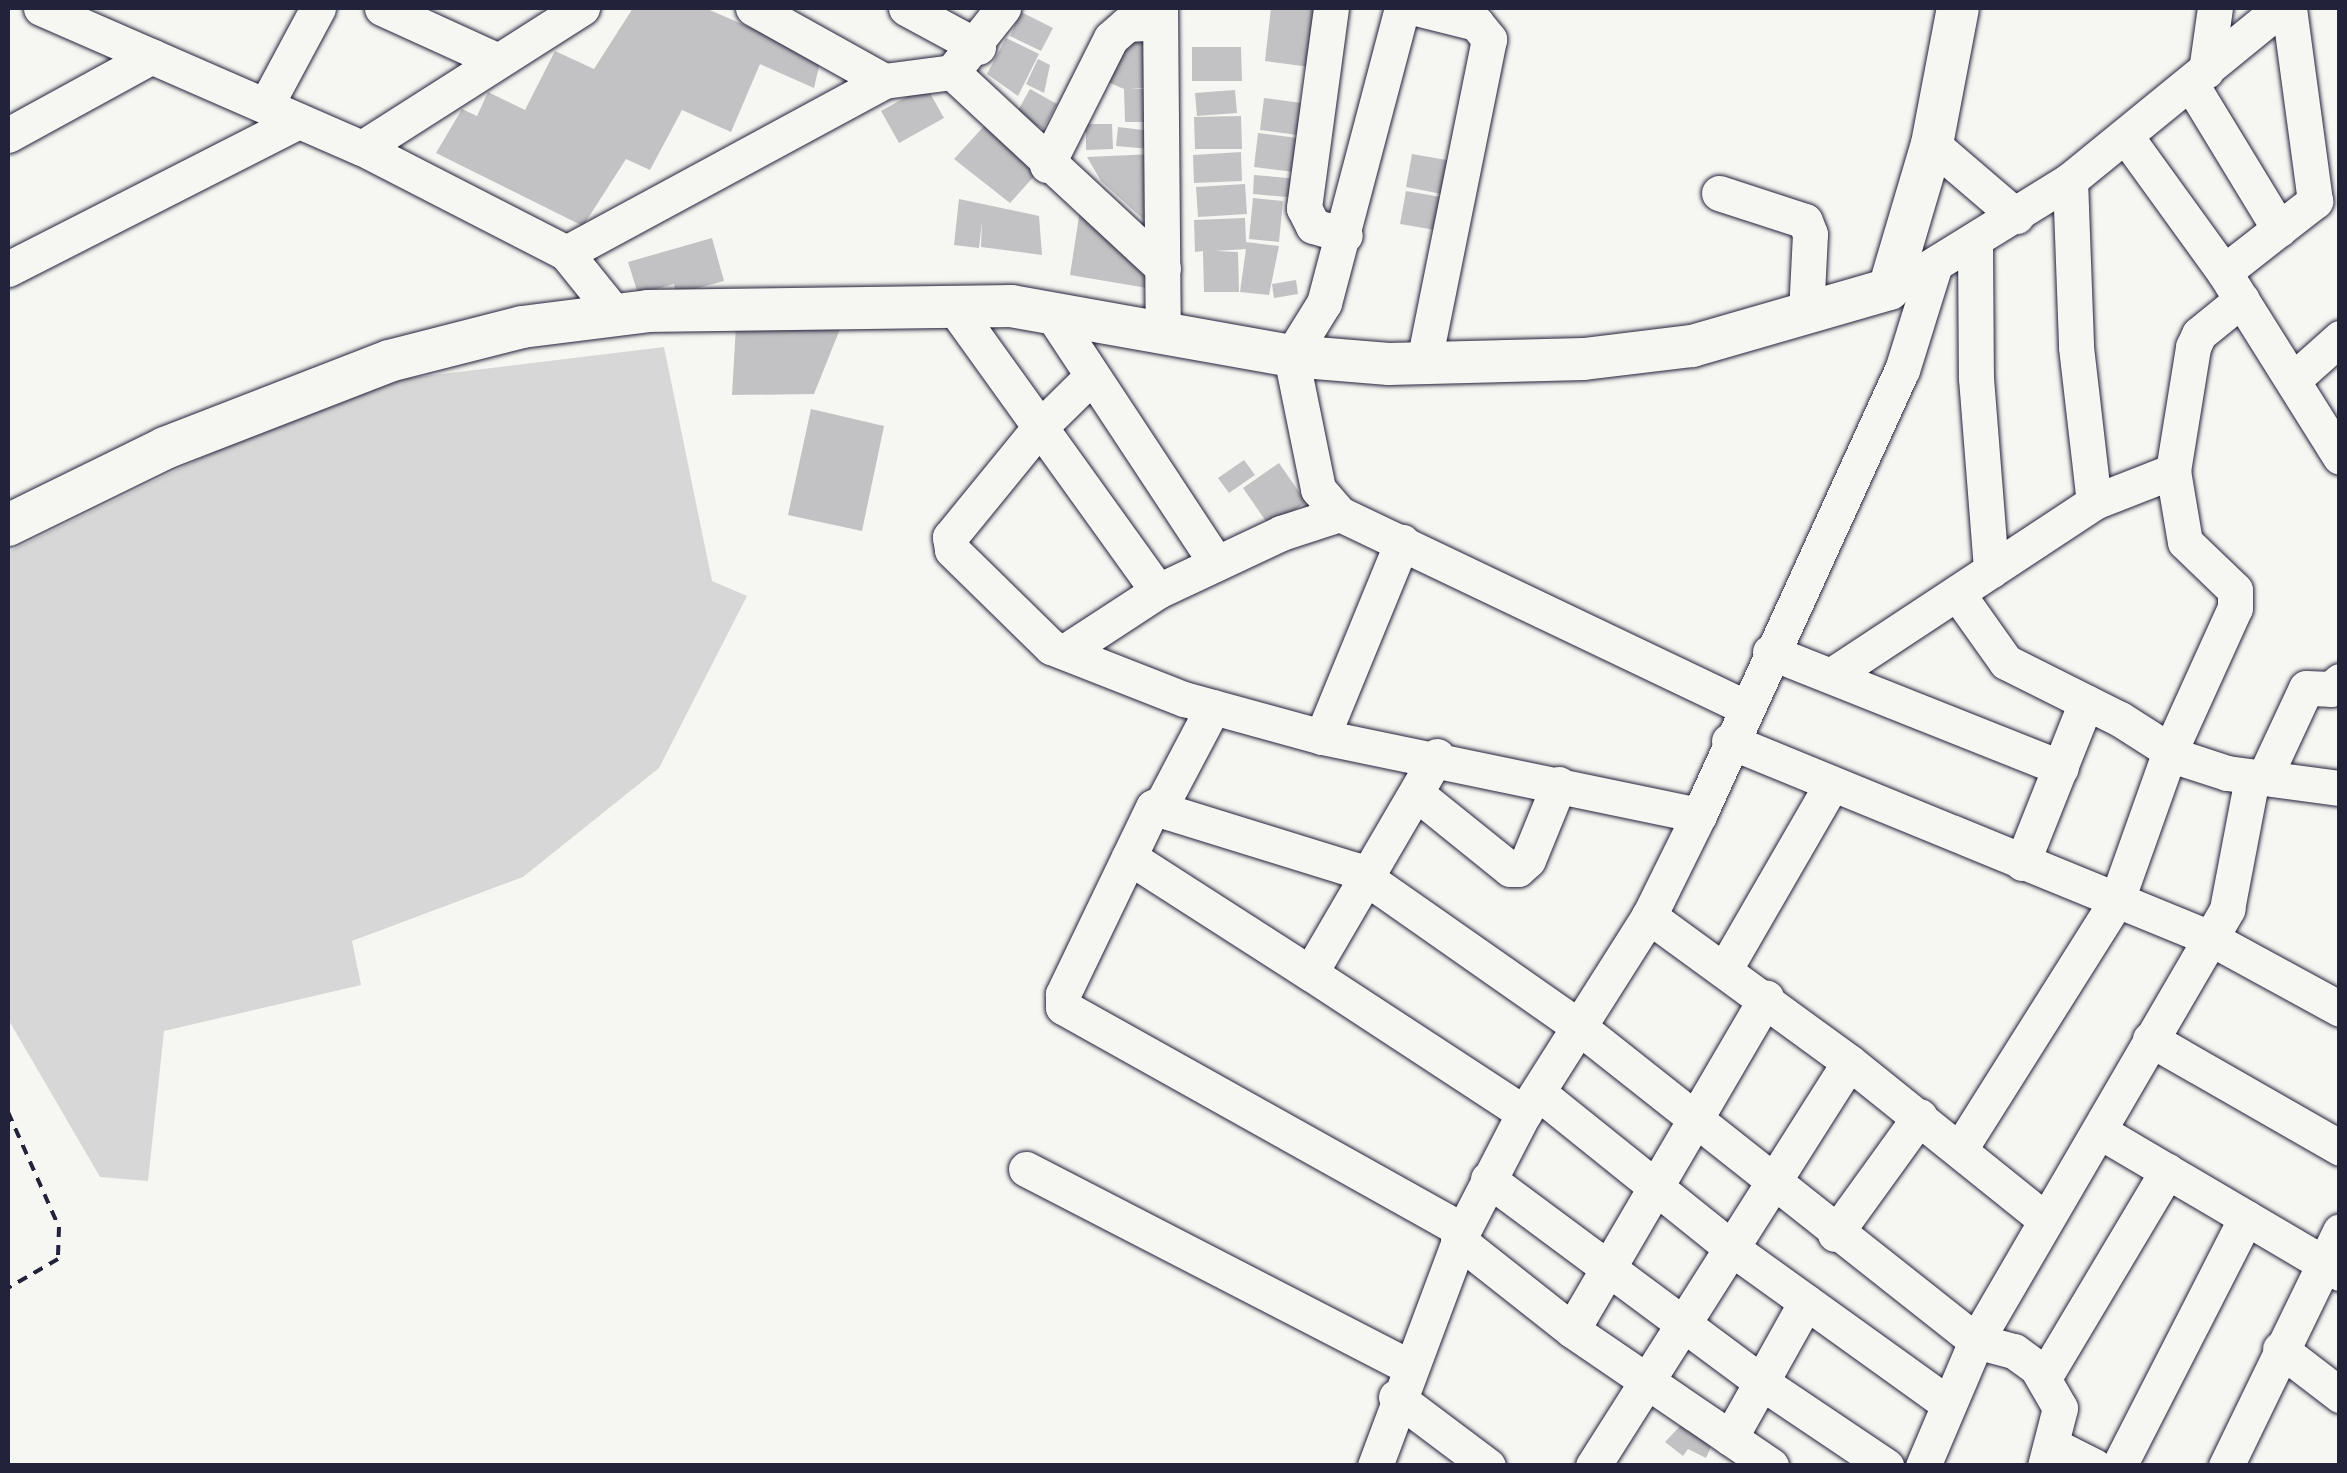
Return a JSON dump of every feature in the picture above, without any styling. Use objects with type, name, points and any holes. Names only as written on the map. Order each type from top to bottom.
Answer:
[{"type":"main road","points":[[8,524],[165,448],[389,361],[522,327],[616,315],[953,306],[1050,311],[1163,328],[1291,356],[1424,361],[1584,359],[1656,350],[1806,314],[1888,289],[1932,144],[1958,8]]},
{"type":"street","points":[[42,8],[362,148],[566,254],[616,315]]},
{"type":"street","points":[[266,105],[318,8]]},
{"type":"street","points":[[382,8],[496,60]]},
{"type":"street","points":[[362,148],[582,8]]},
{"type":"street","points":[[753,8],[884,81]]},
{"type":"street","points":[[906,8],[978,47]]},
{"type":"street","points":[[566,254],[884,81],[952,72],[978,47],[1002,8]]},
{"type":"street","points":[[1331,8],[1304,208],[1313,226],[1344,235]]},
{"type":"street","points":[[1402,8],[1344,235],[1313,330],[1291,356],[1310,469],[1325,502],[1340,514],[1746,708]]},
{"type":"street","points":[[1416,8],[1476,23],[1489,39],[1424,361]]},
{"type":"street","points":[[2215,8],[2198,78],[2280,229]]},
{"type":"street","points":[[1888,289],[1975,244],[2070,180],[2281,8]]},
{"type":"street","points":[[1960,1149],[2117,900],[2170,751],[2236,602],[2235,590],[2186,542],[2173,470],[2199,334],[2280,229],[2315,201],[2289,8]]},
{"type":"street","points":[[1047,165],[1111,38],[1127,24],[1160,15],[1163,328]]},
{"type":"street","points":[[8,134],[152,56]]},
{"type":"street","points":[[952,72],[1047,165],[1164,268]]},
{"type":"street","points":[[8,269],[298,122]]},
{"type":"street","points":[[2126,138],[2233,286],[2338,452]]},
{"type":"street","points":[[1932,144],[2016,216]]},
{"type":"street","points":[[2070,180],[2076,346],[2094,502]]},
{"type":"street","points":[[1718,193],[1805,221],[1810,234],[1806,314]]},
{"type":"street","points":[[1975,244],[1976,378],[1990,570]]},
{"type":"street","points":[[1375,1466],[1402,1382],[1460,1236],[1532,1103],[1649,916],[1699,815],[1729,741],[1902,370],[1934,267]]},
{"type":"street","points":[[953,306],[1158,591]]},
{"type":"street","points":[[1050,311],[1216,563]]},
{"type":"street","points":[[2294,379],[2340,338]]},
{"type":"street","points":[[1092,376],[1039,428],[954,530],[950,546],[1030,631],[1066,651],[1213,707],[1322,737],[1437,756],[1699,815]]},
{"type":"street","points":[[1832,675],[2094,502],[2173,470]]},
{"type":"street","points":[[1066,651],[1158,591],[1216,563],[1340,514]]},
{"type":"street","points":[[1322,737],[1402,542]]},
{"type":"street","points":[[1957,592],[2006,662],[2086,702],[2170,751],[2258,778],[2340,788]]},
{"type":"street","points":[[1770,652],[2061,768]]},
{"type":"street","points":[[1923,1466],[1976,1341],[2210,938],[2231,895],[2258,778],[2306,688],[2332,690],[2340,681]]},
{"type":"street","points":[[2022,863],[2086,702]]},
{"type":"street","points":[[1213,707],[1163,802],[1153,808],[1063,994],[1062,1007],[1460,1236],[1572,1330],[1771,1466]]},
{"type":"street","points":[[1729,741],[2210,938],[2340,1009]]},
{"type":"street","points":[[1310,974],[1437,756]]},
{"type":"street","points":[[1417,794],[1510,869],[1528,860],[1559,784]]},
{"type":"street","points":[[1726,966],[1831,785]]},
{"type":"street","points":[[1163,802],[1168,812],[1355,870],[1366,882],[1579,1026],[1698,1118],[1834,1234],[1976,1341],[2014,1351],[2045,1376],[2060,1408],[2050,1456],[2094,1466]]},
{"type":"street","points":[[1129,857],[1310,974],[1532,1103],[1656,1188],[1734,1250],[1948,1404]]},
{"type":"street","points":[[1649,916],[1726,966],[1920,1116],[2044,1219]]},
{"type":"street","points":[[1572,1330],[1766,998]]},
{"type":"street","points":[[2150,1039],[2340,1148]]},
{"type":"street","points":[[1600,1463],[1849,1062]]},
{"type":"street","points":[[1834,1234],[1920,1116]]},
{"type":"street","points":[[2098,1131],[2332,1268]]},
{"type":"street","points":[[1026,1168],[1402,1382],[1488,1466]]},
{"type":"street","points":[[2045,1376],[2166,1171]]},
{"type":"street","points":[[1488,1178],[1761,1382],[1886,1466]]},
{"type":"street","points":[[2120,1466],[2246,1218]]},
{"type":"street","points":[[2226,1466],[2280,1349],[2332,1268],[2340,1231]]},
{"type":"street","points":[[1730,1438],[1806,1302]]},
{"type":"street","points":[[2280,1349],[2340,1394]]},
{"type":"path","points":[[8,1112],[59,1227],[58,1259],[8,1288]]},
{"type":"shaded area","points":[[664,347],[712,581],[747,596],[659,768],[523,877],[352,941],[361,985],[164,1031],[148,1181],[100,1177],[8,1019],[8,552],[224,447],[400,379]]},
{"type":"building","points":[[633,8],[705,8],[821,58],[814,88],[760,64],[731,132],[682,110],[650,170],[626,159],[583,226],[436,153],[462,109],[477,116],[488,92],[525,110],[555,51],[594,69]]},
{"type":"building","points":[[1271,8],[1317,8],[1310,67],[1265,61]]},
{"type":"building","points":[[1021,12],[1053,28],[1041,51],[1010,36]]},
{"type":"building","points":[[1146,28],[1156,87],[1131,89],[1156,89],[1156,122],[1125,122],[1124,89],[1105,81],[1109,67],[1124,66],[1108,66]]},
{"type":"building","points":[[1006,38],[1039,54],[1018,96],[987,74]]},
{"type":"building","points":[[1192,47],[1241,47],[1242,81],[1192,81]]},
{"type":"building","points":[[1038,59],[1050,65],[1044,93],[1026,84]]},
{"type":"building","points":[[926,86],[944,118],[899,143],[881,111]]},
{"type":"building","points":[[1030,89],[1057,104],[1043,129],[1016,114]]},
{"type":"building","points":[[1235,90],[1237,113],[1197,116],[1195,93]]},
{"type":"building","points":[[1264,98],[1309,104],[1305,136],[1260,130]]},
{"type":"building","points":[[1241,116],[1242,149],[1195,149],[1194,117]]},
{"type":"building","points":[[1081,124],[1112,124],[1113,149],[1086,150],[1086,132],[1074,132]]},
{"type":"building","points":[[985,125],[1038,172],[1010,203],[954,159]]},
{"type":"building","points":[[1118,127],[1152,131],[1150,149],[1116,146]]},
{"type":"building","points":[[1258,133],[1306,139],[1302,173],[1254,167]]},
{"type":"building","points":[[1241,152],[1242,181],[1194,183],[1193,155]]},
{"type":"building","points":[[1154,154],[1159,214],[1144,220],[1101,181],[1087,157]]},
{"type":"building","points":[[1412,154],[1458,162],[1452,196],[1406,187]]},
{"type":"building","points":[[1254,175],[1300,179],[1298,198],[1253,194]]},
{"type":"building","points":[[1245,184],[1247,214],[1198,217],[1196,187]]},
{"type":"building","points":[[1406,191],[1452,199],[1447,232],[1400,224]]},
{"type":"building","points":[[1253,198],[1283,201],[1279,242],[1249,239]]},
{"type":"building","points":[[959,199],[1039,216],[1042,255],[981,247],[982,222],[979,248],[954,245]]},
{"type":"building","points":[[1080,210],[1150,272],[1147,288],[1070,275]]},
{"type":"building","points":[[1245,218],[1246,242],[1279,246],[1269,295],[1240,292],[1246,249],[1215,251],[1238,252],[1239,292],[1204,292],[1203,251],[1195,252],[1194,220]]},
{"type":"building","points":[[712,238],[724,281],[676,294],[674,284],[638,294],[628,262]]},
{"type":"building","points":[[1296,280],[1298,294],[1274,298],[1272,284]]},
{"type":"building","points":[[736,326],[840,329],[814,394],[732,395]]},
{"type":"building","points":[[811,409],[884,426],[862,531],[788,515]]},
{"type":"building","points":[[1244,460],[1255,475],[1229,493],[1218,478]]},
{"type":"building","points":[[1279,463],[1306,502],[1270,527],[1243,488]]},
{"type":"building","points":[[1684,1422],[1713,1442],[1706,1458],[1688,1449],[1683,1456],[1665,1442]]}]
